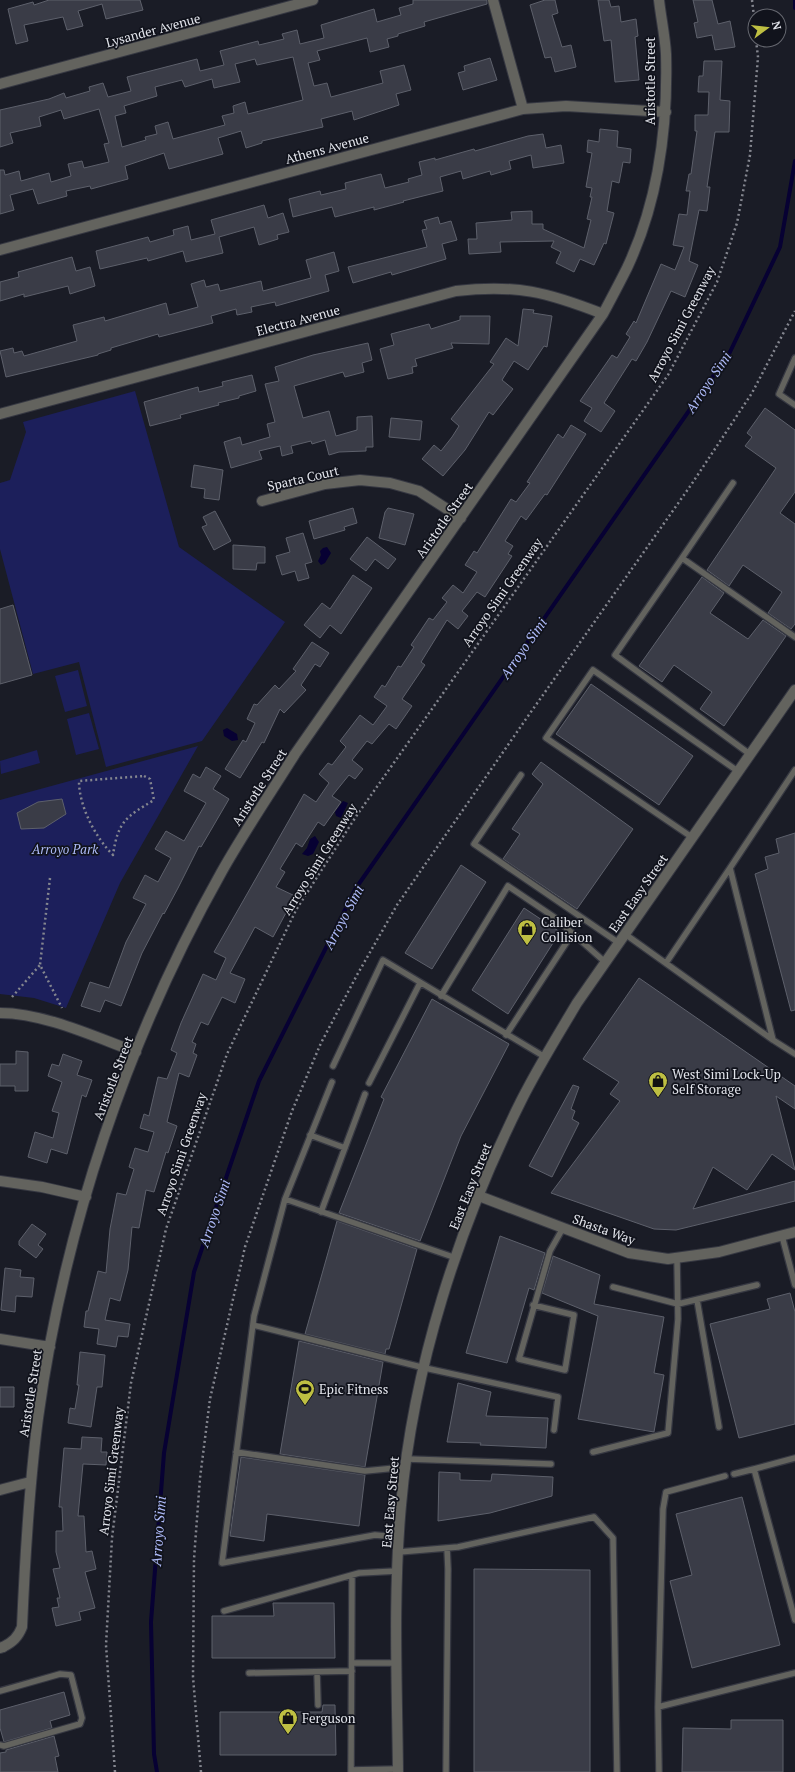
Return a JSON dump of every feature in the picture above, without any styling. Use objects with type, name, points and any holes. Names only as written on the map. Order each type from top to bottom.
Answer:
[{"type":"street","name":"Lysander Avenue","points":[[0,84],[313,0]]},
{"type":"street","points":[[493,0],[523,109]]},
{"type":"street","name":"Aristotle Street","points":[[2,1648],[12,1643],[19,1636],[22,1627],[30,1482],[50,1347],[64,1277],[86,1197],[108,1126],[136,1052],[159,996],[186,939],[251,822],[295,754],[603,314],[627,268],[646,217],[659,165],[666,112],[666,53],[659,0]]},
{"type":"street","name":"Athens Avenue","points":[[0,250],[523,109],[566,106],[666,112]]},
{"type":"street","name":"Electra Avenue","points":[[0,414],[456,291],[486,287],[524,289],[561,298],[603,314]]},
{"type":"street","name":"Sparta Court","points":[[262,501],[325,484],[360,480],[390,483],[419,491],[461,518]]},
{"type":"street","name":"East Easy Street","points":[[398,1771],[397,1571],[399,1536],[407,1463],[425,1368],[448,1278],[502,1139],[545,1057],[577,1003],[793,697]]},
{"type":"street","points":[[0,1013],[55,1023],[136,1052]]},
{"type":"street","points":[[0,1181],[42,1187],[86,1197]]},
{"type":"street","name":"Shasta Way","points":[[479,1196],[629,1253],[668,1259],[719,1252],[795,1232]]},
{"type":"street","points":[[0,1339],[50,1347]]},
{"type":"street","points":[[0,1490],[30,1482]]},
{"type":"lane","points":[[795,358],[779,394],[795,405]]},
{"type":"lane","points":[[733,483],[615,655],[751,755]]},
{"type":"lane","points":[[682,558],[795,637]]},
{"type":"lane","points":[[693,838],[546,738],[593,670],[739,772]]},
{"type":"lane","points":[[666,963],[795,770]]},
{"type":"lane","points":[[521,776],[474,844],[619,943]]},
{"type":"lane","points":[[730,868],[773,1040]]},
{"type":"lane","points":[[441,996],[508,886],[554,917],[605,962]]},
{"type":"lane","points":[[506,1035],[572,934]]},
{"type":"lane","points":[[625,934],[773,1040],[795,1054]]},
{"type":"lane","points":[[332,1066],[383,960],[545,1057]]},
{"type":"lane","points":[[369,1083],[420,983]]},
{"type":"lane","points":[[332,1082],[285,1199],[253,1324],[222,1564],[375,1535],[399,1536]]},
{"type":"lane","points":[[321,1212],[365,1094]]},
{"type":"lane","points":[[310,1135],[345,1148]]},
{"type":"lane","points":[[285,1199],[456,1258]]},
{"type":"lane","points":[[533,1305],[574,1315],[565,1370],[519,1359],[533,1305],[550,1251],[563,1228]]},
{"type":"lane","points":[[782,1236],[795,1284]]},
{"type":"lane","points":[[593,1452],[668,1433],[678,1304],[677,1258]]},
{"type":"lane","points":[[613,1287],[678,1304],[757,1285]]},
{"type":"lane","points":[[697,1300],[719,1426]]},
{"type":"lane","points":[[253,1324],[425,1368],[558,1397],[554,1430]]},
{"type":"lane","points":[[236,1452],[365,1471],[407,1463],[551,1464]]},
{"type":"lane","points":[[734,1474],[795,1458]]},
{"type":"lane","points":[[754,1469],[795,1620]]},
{"type":"lane","points":[[659,1772],[658,1706],[663,1509],[666,1492],[725,1476]]},
{"type":"lane","points":[[399,1552],[458,1547],[594,1517],[613,1538],[617,1772]]},
{"type":"lane","points":[[446,1772],[447,1548]]},
{"type":"lane","points":[[224,1611],[359,1573],[397,1571]]},
{"type":"lane","points":[[352,1576],[351,1771],[398,1771]]},
{"type":"lane","points":[[352,1663],[397,1663]]},
{"type":"lane","points":[[249,1673],[352,1671]]},
{"type":"lane","points":[[318,1672],[318,1705]]},
{"type":"lane","points":[[658,1706],[795,1673]]},
{"type":"lane","points":[[0,1691],[60,1674],[71,1675],[82,1718],[80,1724],[4,1746],[0,1745]]},
{"type":"path","name":"Arroyo Simi Greenway","points":[[115,1772],[106,1645],[112,1538],[131,1383],[166,1229],[227,1054],[296,910],[362,809],[668,375],[717,282],[737,223],[750,155],[758,57],[757,48]]},
{"type":"path","points":[[144,776],[150,779],[154,800],[131,814],[119,827],[113,856],[105,847],[84,807],[79,791],[79,780],[144,776]]},
{"type":"path","points":[[50,878],[40,965],[62,1008]]},
{"type":"path","points":[[12,997],[40,965]]},
{"type":"green space","points":[[135,391],[179,547],[285,622],[202,741],[106,767],[79,662],[33,674],[0,549],[0,483],[10,480],[26,432],[23,422]]},
{"type":"green space","points":[[78,670],[87,706],[65,712],[55,676]]},
{"type":"green space","points":[[89,713],[99,749],[76,755],[67,719]]},
{"type":"green space","name":"Arroyo Park","points":[[198,746],[120,883],[66,1008],[34,998],[0,994],[0,800]]},
{"type":"green space","points":[[37,750],[40,763],[1,774],[0,761]]},
{"type":"shaded area","points":[[327,547],[331,553],[325,563],[321,565],[318,561],[321,555],[320,551]]},
{"type":"shaded area","points":[[227,728],[237,734],[238,740],[232,741],[224,736],[223,730]]},
{"type":"shaded area","points":[[343,801],[348,803],[341,818],[336,816],[335,812]]},
{"type":"shaded area","points":[[315,836],[319,842],[313,854],[308,856],[302,854],[307,848],[310,839]]},
{"type":"building","points":[[49,0],[140,0],[143,10],[106,19],[102,4],[78,11],[83,26],[67,30],[63,17],[24,25],[28,41],[16,44],[8,9],[33,2],[34,5]]},
{"type":"building","points":[[413,0],[487,0],[487,4],[424,22],[425,26],[387,39],[389,47],[370,52],[367,38],[317,51],[320,60],[308,63],[314,86],[327,83],[331,97],[383,83],[380,71],[404,65],[411,90],[396,94],[399,105],[354,120],[352,111],[321,119],[323,127],[262,141],[262,143],[246,148],[241,131],[218,138],[223,154],[169,169],[164,153],[125,166],[128,179],[91,189],[90,186],[66,191],[67,196],[38,204],[33,189],[10,195],[14,210],[0,214],[0,170],[4,170],[5,175],[19,171],[21,181],[49,173],[51,182],[71,176],[68,164],[82,161],[84,168],[109,162],[104,144],[109,143],[99,109],[64,119],[61,110],[39,117],[41,126],[10,133],[13,143],[0,147],[0,110],[49,99],[64,93],[66,98],[90,91],[89,87],[103,83],[108,97],[131,91],[127,77],[197,59],[200,71],[224,65],[220,51],[258,41],[259,45],[284,39],[282,34],[297,30],[300,44],[324,38],[321,25],[374,9],[377,22],[401,15],[399,8],[413,4]],"holes":[[[293,57],[303,100],[248,114],[245,102],[233,106],[234,113],[222,116],[225,125],[173,139],[168,122],[155,126],[157,134],[145,137],[146,140],[122,147],[115,116],[126,113],[124,106],[157,96],[155,87],[182,80],[185,87],[212,79],[214,88],[240,82],[235,64],[255,59],[257,65]]]},
{"type":"building","points":[[545,0],[555,0],[558,13],[552,15],[562,47],[571,45],[576,67],[555,72],[551,57],[545,58],[530,5]]},
{"type":"building","points":[[598,0],[609,0],[611,7],[619,6],[621,22],[636,19],[638,36],[635,37],[639,80],[615,82],[611,40],[604,41]]},
{"type":"building","points":[[693,0],[712,0],[718,24],[730,21],[735,47],[715,50],[712,35],[697,38],[694,23],[698,22]]},
{"type":"building","points":[[490,58],[497,80],[463,90],[458,73],[465,71],[464,66]]},
{"type":"building","points":[[704,61],[722,61],[720,100],[730,101],[729,132],[715,132],[707,187],[710,187],[707,211],[699,210],[689,261],[698,265],[685,297],[671,291],[647,342],[636,361],[632,359],[604,403],[615,411],[601,432],[584,421],[592,408],[580,401],[612,355],[617,358],[630,337],[626,334],[634,321],[636,323],[661,264],[675,270],[684,247],[673,245],[679,214],[687,215],[690,191],[686,191],[689,174],[691,174],[697,131],[695,131],[695,115],[708,115],[709,92],[698,92],[699,76],[703,76]]},
{"type":"building","points":[[600,129],[618,131],[617,147],[631,149],[630,163],[623,162],[619,183],[612,181],[607,211],[614,213],[606,244],[604,243],[594,265],[580,259],[574,272],[556,263],[561,252],[551,247],[554,241],[500,242],[501,252],[469,254],[468,239],[477,239],[476,223],[512,220],[511,212],[532,211],[532,224],[543,224],[543,229],[584,248],[591,220],[587,219],[592,197],[590,197],[592,188],[586,187],[592,153],[587,152],[588,140],[599,142]]},
{"type":"building","points":[[543,134],[546,148],[561,145],[564,163],[533,168],[531,155],[509,161],[511,169],[491,175],[490,171],[463,179],[461,171],[440,177],[443,191],[374,210],[374,207],[335,217],[332,207],[293,217],[289,199],[320,191],[321,195],[346,189],[345,183],[381,174],[385,188],[409,182],[408,179],[422,175],[419,162],[435,158],[435,160],[474,149],[475,151],[528,136]]},
{"type":"building","points":[[264,205],[268,218],[283,213],[289,232],[277,235],[278,239],[259,245],[254,227],[219,237],[223,253],[186,262],[183,251],[148,261],[147,258],[100,269],[96,251],[148,237],[150,242],[174,235],[173,230],[188,226],[191,240],[215,234],[211,220]]},
{"type":"building","points":[[438,217],[440,224],[451,221],[457,240],[442,244],[446,259],[392,275],[391,272],[353,283],[348,267],[427,247],[422,230],[427,229],[424,221]]},
{"type":"building","points":[[334,252],[339,271],[325,275],[329,291],[276,306],[275,302],[251,307],[252,312],[237,315],[236,309],[211,316],[213,323],[159,337],[158,334],[111,348],[111,350],[98,355],[6,377],[0,351],[13,348],[14,353],[22,351],[24,356],[77,341],[73,325],[104,317],[105,321],[166,303],[169,315],[198,307],[191,284],[204,280],[206,287],[218,284],[220,291],[261,281],[263,291],[311,278],[306,260]]},
{"type":"building","points":[[72,257],[76,271],[90,267],[95,286],[70,294],[68,286],[24,297],[24,294],[0,301],[0,282],[19,277],[18,272]]},
{"type":"building","points":[[523,309],[534,310],[533,313],[552,316],[547,347],[544,346],[528,370],[514,361],[502,380],[513,389],[493,415],[489,412],[465,450],[443,476],[422,459],[434,445],[441,451],[452,437],[459,426],[451,419],[494,364],[490,362],[506,338],[518,346]]},
{"type":"building","points":[[460,316],[490,316],[489,344],[451,343],[453,348],[415,359],[417,366],[412,367],[413,373],[388,379],[380,349],[394,345],[391,334],[429,324],[431,329],[460,320]]},
{"type":"building","points":[[368,343],[372,360],[362,363],[364,372],[345,377],[343,372],[294,386],[303,418],[329,411],[336,436],[357,430],[357,417],[372,416],[373,447],[366,447],[366,451],[339,452],[329,455],[325,440],[312,444],[311,441],[291,446],[293,453],[282,456],[280,446],[259,451],[262,459],[231,468],[224,442],[240,437],[242,445],[270,437],[267,424],[275,422],[265,384],[279,381],[275,367],[313,355]]},
{"type":"building","points":[[252,375],[256,391],[239,396],[239,398],[218,403],[219,405],[180,415],[181,418],[150,426],[144,402],[198,387],[199,392],[223,386],[222,382]]},
{"type":"building","points":[[765,408],[795,430],[795,492],[780,513],[795,524],[795,624],[791,629],[768,613],[782,592],[743,565],[729,586],[707,570],[776,468],[745,446],[752,437],[747,433]]},
{"type":"building","points":[[391,418],[422,421],[420,440],[389,437]]},
{"type":"building","points":[[571,425],[586,434],[547,495],[545,494],[526,520],[521,516],[505,541],[513,546],[508,554],[512,556],[485,597],[477,592],[462,611],[468,616],[458,629],[447,620],[421,662],[425,665],[402,699],[412,706],[396,729],[389,724],[372,744],[367,741],[352,760],[363,769],[355,779],[349,775],[332,796],[341,802],[324,826],[318,822],[302,847],[296,843],[280,869],[285,872],[276,887],[295,896],[273,937],[255,927],[230,973],[245,979],[235,1003],[222,997],[208,1025],[201,1022],[192,1042],[196,1044],[193,1053],[197,1055],[189,1077],[179,1073],[167,1122],[177,1126],[168,1153],[166,1152],[154,1192],[146,1190],[139,1228],[132,1227],[128,1270],[120,1301],[110,1298],[105,1320],[130,1324],[128,1337],[118,1336],[116,1347],[97,1344],[99,1329],[84,1327],[86,1311],[88,1311],[98,1271],[106,1273],[110,1229],[117,1193],[126,1195],[134,1169],[129,1167],[135,1148],[148,1152],[154,1132],[140,1128],[144,1114],[149,1116],[158,1077],[167,1079],[177,1053],[171,1050],[181,1023],[203,974],[216,980],[226,958],[214,952],[304,794],[316,802],[329,783],[319,774],[328,763],[332,765],[346,747],[340,741],[360,715],[373,725],[387,706],[374,697],[382,685],[385,687],[398,666],[401,667],[414,647],[411,645],[429,618],[433,620],[447,602],[442,598],[453,585],[463,593],[477,572],[465,565],[474,551],[477,553],[511,499],[516,502],[530,483],[527,482],[558,434],[563,438]]},
{"type":"building","points":[[194,465],[223,470],[219,500],[204,498],[205,489],[191,487]]},
{"type":"building","points":[[353,508],[357,523],[344,527],[345,530],[314,539],[309,521]]},
{"type":"building","points":[[388,508],[414,514],[405,545],[379,538],[385,512]]},
{"type":"building","points":[[215,511],[231,541],[214,550],[202,527],[207,525],[203,517]]},
{"type":"building","points":[[303,533],[312,562],[305,564],[309,578],[298,581],[295,571],[282,575],[276,556],[290,552],[286,538]]},
{"type":"building","points":[[367,537],[396,559],[388,569],[375,559],[366,571],[350,559]]},
{"type":"building","points":[[233,545],[265,547],[265,563],[257,563],[256,570],[233,569]]},
{"type":"building","points":[[353,575],[372,588],[341,634],[330,625],[320,638],[304,625],[322,603],[330,609]]},
{"type":"building","points":[[702,577],[724,593],[710,613],[748,639],[763,620],[786,636],[724,726],[700,709],[712,692],[674,665],[662,682],[639,666]]},
{"type":"building","points":[[13,605],[32,675],[0,684],[0,609]]},
{"type":"building","points":[[312,642],[329,653],[320,667],[315,664],[301,685],[306,690],[284,713],[280,709],[264,743],[262,742],[240,778],[225,769],[243,740],[246,742],[255,723],[247,719],[254,704],[257,705],[275,685],[279,689],[296,671],[293,669]]},
{"type":"building","points":[[591,684],[693,756],[659,805],[556,734]]},
{"type":"building","points":[[541,762],[633,829],[577,909],[503,859],[520,834],[512,829],[543,784],[532,774]]},
{"type":"building","points":[[206,767],[221,776],[213,789],[229,799],[201,847],[199,846],[178,888],[142,953],[121,1006],[105,1000],[100,1012],[81,1006],[90,982],[109,988],[126,942],[146,904],[133,898],[145,875],[158,882],[171,858],[155,849],[166,831],[184,841],[206,803],[184,791],[193,774],[200,778]]},
{"type":"building","points":[[62,799],[66,814],[44,828],[21,829],[17,813],[38,802]]},
{"type":"building","points":[[795,833],[795,1010],[791,1011],[755,874],[768,869],[765,857],[779,853],[776,839]]},
{"type":"building","points":[[461,865],[486,882],[432,969],[405,953]]},
{"type":"building","points":[[524,908],[560,932],[508,1014],[472,990]]},
{"type":"building","points":[[639,978],[795,1086],[795,1109],[776,1096],[795,1170],[772,1154],[747,1190],[713,1167],[693,1209],[795,1181],[795,1201],[676,1230],[654,1229],[551,1193],[620,1101],[610,1094],[619,1082],[583,1059]]},
{"type":"building","points":[[432,999],[509,1044],[461,1136],[420,1241],[339,1213],[384,1099],[381,1097]]},
{"type":"building","points":[[16,1051],[28,1052],[28,1091],[15,1091],[15,1086],[0,1086],[0,1064],[16,1064]]},
{"type":"building","points":[[63,1054],[82,1061],[77,1075],[92,1080],[86,1097],[82,1095],[67,1154],[51,1149],[47,1163],[28,1157],[35,1132],[53,1138],[59,1113],[52,1111],[62,1082],[48,1076],[52,1064],[59,1066]]},
{"type":"building","points":[[573,1085],[579,1087],[571,1109],[575,1111],[572,1119],[579,1123],[552,1177],[529,1166]]},
{"type":"building","points":[[337,1221],[417,1249],[389,1349],[386,1349],[385,1354],[305,1334]]},
{"type":"building","points":[[32,1224],[46,1234],[38,1245],[43,1249],[36,1258],[19,1245],[19,1241]]},
{"type":"building","points":[[500,1236],[545,1253],[534,1290],[529,1288],[507,1363],[466,1353]]},
{"type":"building","points":[[553,1256],[600,1275],[594,1304],[664,1317],[654,1373],[664,1375],[654,1432],[578,1419],[598,1316],[542,1293]]},
{"type":"building","points":[[5,1268],[21,1270],[20,1277],[34,1278],[32,1297],[16,1296],[15,1312],[1,1310]]},
{"type":"building","points":[[790,1293],[795,1312],[795,1424],[739,1438],[710,1324],[770,1309],[767,1299]]},
{"type":"building","points":[[299,1341],[383,1362],[365,1467],[280,1454]]},
{"type":"building","points":[[80,1352],[105,1355],[102,1387],[97,1387],[91,1427],[68,1423],[70,1408],[75,1409],[79,1385],[77,1385]]},
{"type":"building","points":[[458,1383],[491,1392],[486,1416],[548,1418],[546,1448],[447,1442]]},
{"type":"building","points":[[0,1387],[14,1387],[14,1407],[0,1407]]},
{"type":"building","points":[[82,1437],[102,1438],[101,1452],[107,1452],[106,1465],[83,1464],[78,1516],[84,1516],[86,1552],[92,1551],[96,1569],[85,1572],[95,1608],[79,1612],[81,1620],[56,1626],[52,1608],[59,1607],[57,1598],[60,1598],[53,1569],[60,1568],[56,1552],[56,1531],[63,1531],[62,1507],[59,1507],[64,1448],[81,1449]]},
{"type":"building","points":[[241,1457],[365,1475],[359,1526],[267,1514],[264,1541],[230,1536]]},
{"type":"building","points":[[439,1472],[460,1473],[460,1480],[491,1481],[492,1474],[553,1477],[552,1496],[490,1513],[438,1521]]},
{"type":"building","points":[[742,1497],[780,1645],[692,1668],[670,1581],[692,1575],[676,1514]]},
{"type":"building","points":[[474,1569],[590,1570],[590,1772],[474,1772]]},
{"type":"building","points":[[273,1603],[334,1603],[335,1658],[212,1658],[212,1616],[274,1616]]},
{"type":"building","points":[[64,1692],[70,1715],[50,1721],[52,1728],[4,1742],[0,1728],[0,1710]]},
{"type":"building","points":[[323,1705],[335,1705],[336,1755],[220,1755],[220,1712],[322,1712]]},
{"type":"building","points":[[731,1720],[783,1720],[783,1772],[682,1772],[683,1728],[731,1729]]},
{"type":"building","points":[[54,1736],[59,1756],[55,1757],[58,1772],[0,1772],[0,1753]]},
{"type":"waterway","name":"Arroyo Simi","points":[[795,0],[795,8]]},
{"type":"waterway","name":"Arroyo Simi","points":[[157,1772],[154,1754],[151,1622],[164,1453],[194,1272],[259,1081],[356,888],[730,352],[780,247],[795,161]]},
{"type":"place","name":"Caliber Collision","points":[[527,946]]},
{"type":"place","name":"West Simi Lock-Up Self Storage","points":[[658,1098]]},
{"type":"place","name":"Epic Fitness","points":[[305,1406]]},
{"type":"place","name":"Ferguson","points":[[288,1735]]}]
